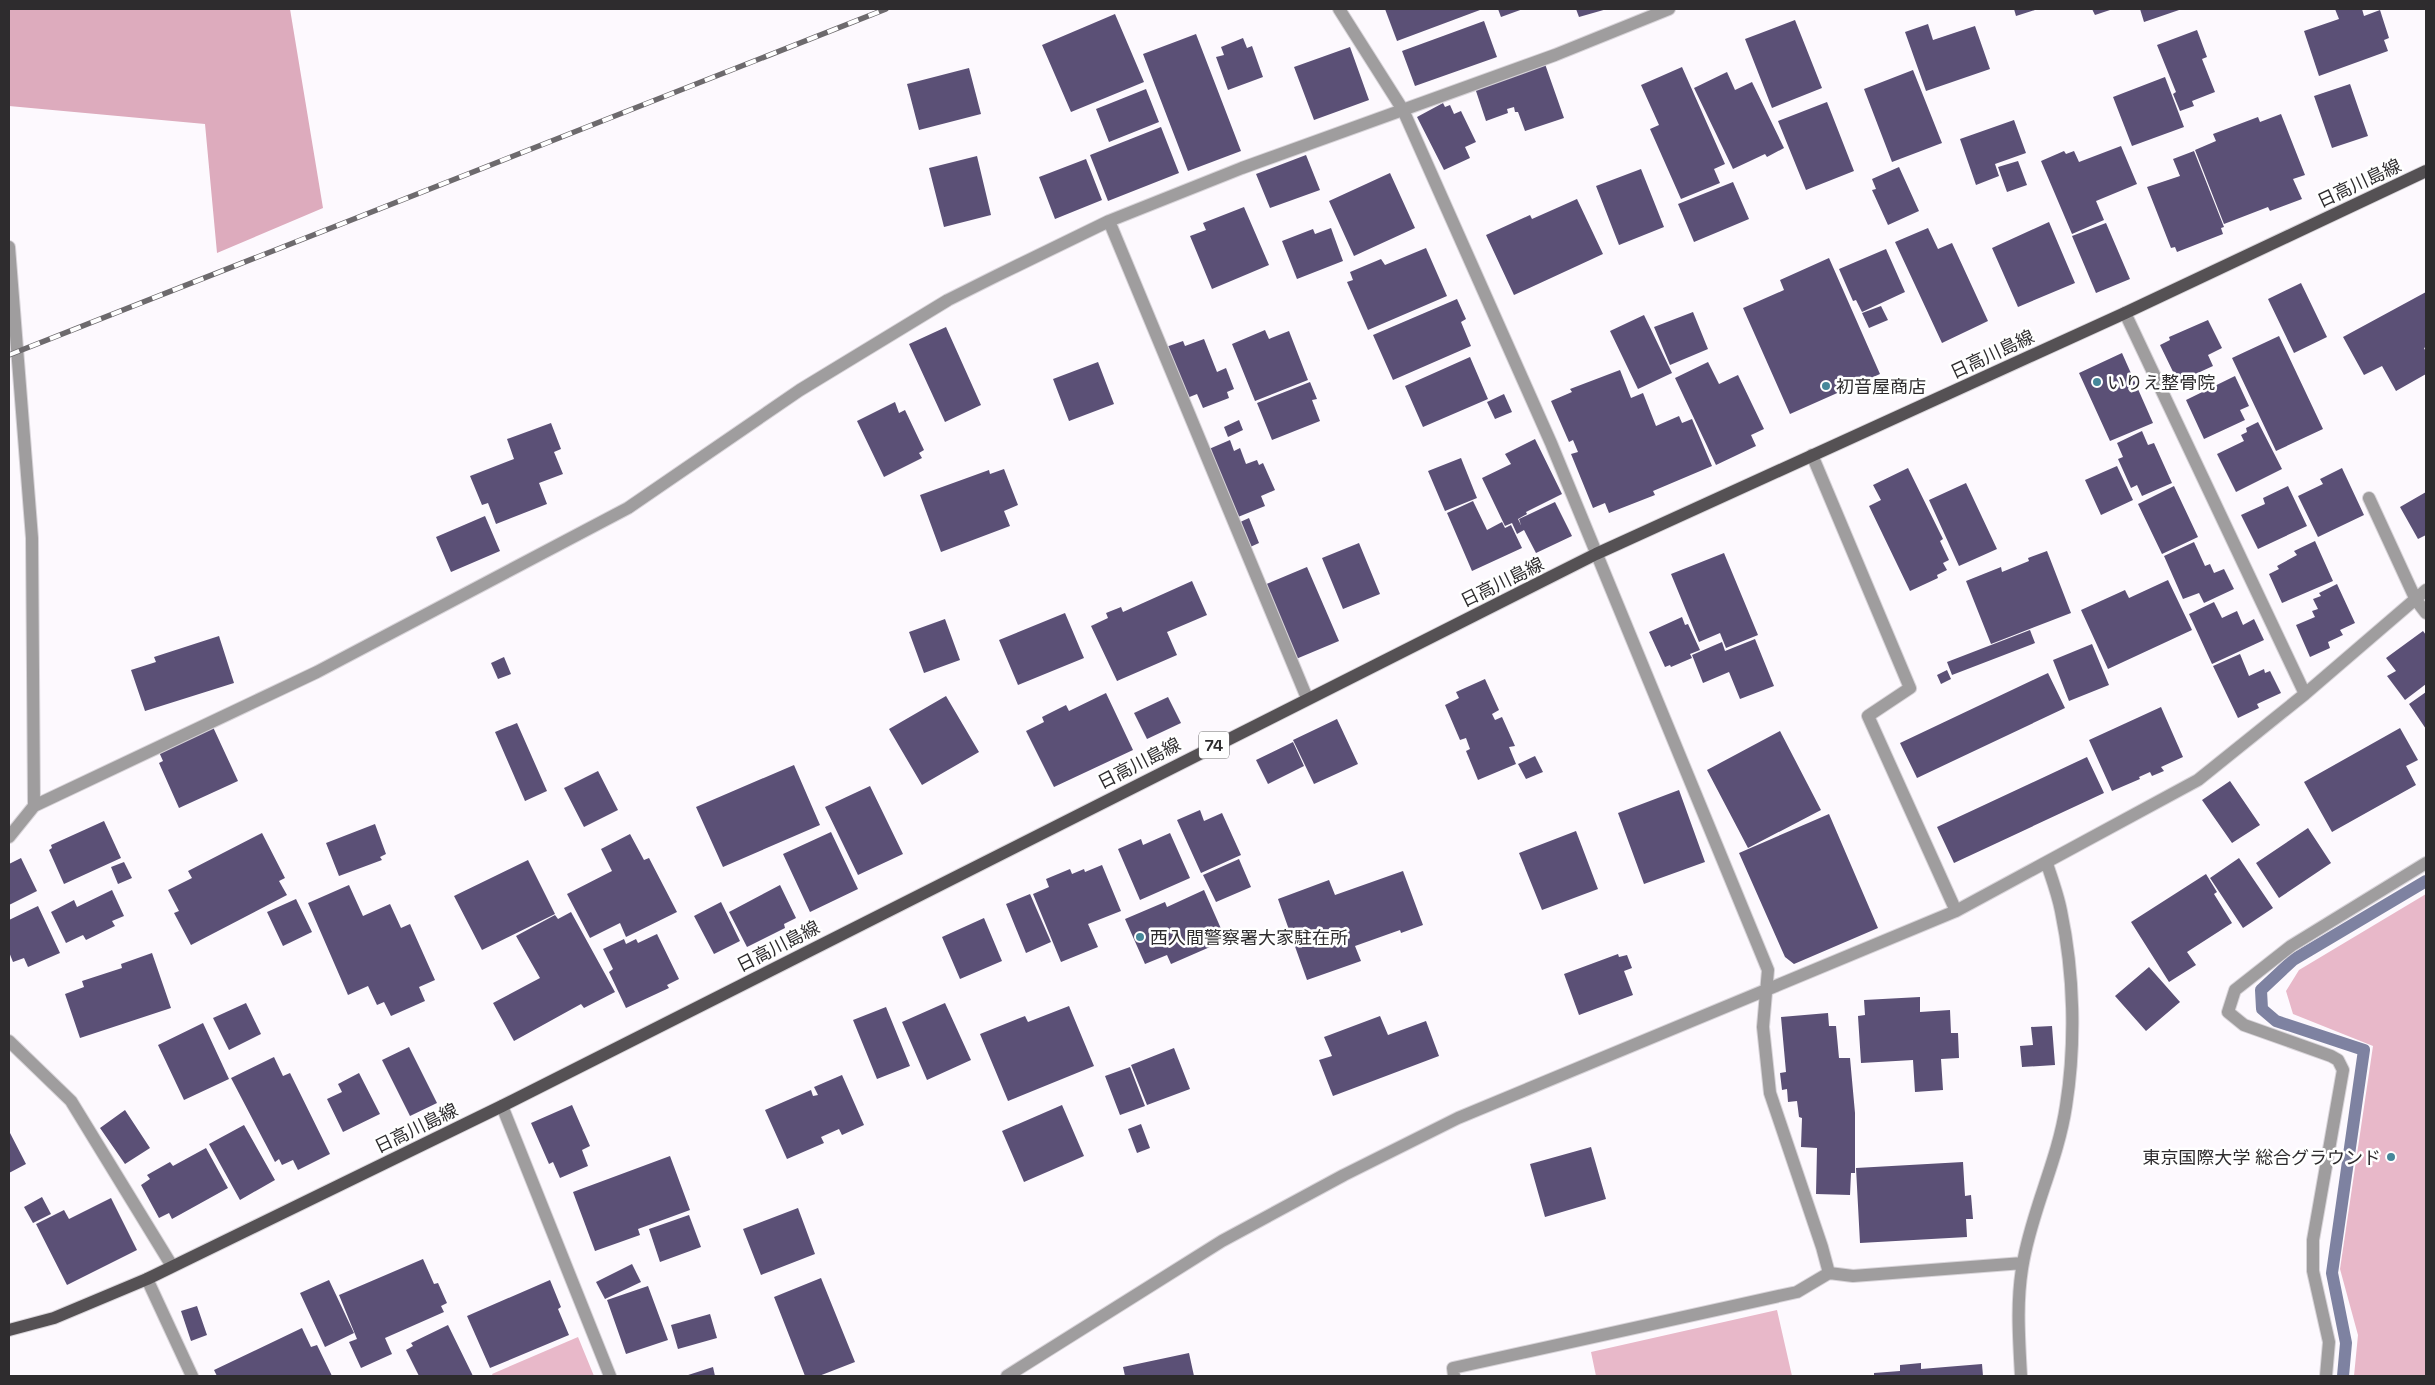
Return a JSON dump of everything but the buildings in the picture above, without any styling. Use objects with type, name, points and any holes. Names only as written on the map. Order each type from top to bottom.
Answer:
[{"type":"main road","name":"日高川島線","points":[[9,1330],[54,1318],[148,1279],[502,1106],[1307,698],[1596,554],[2125,313],[2426,171]]},
{"type":"street","points":[[1340,9],[1403,110],[1551,443],[1768,970],[1763,1027],[1770,1093],[1822,1247],[1829,1274]]},
{"type":"street","points":[[9,837],[34,806],[317,672],[628,508],[800,390],[948,300],[1109,222],[1242,168],[1555,55],[1669,9]]},
{"type":"street","points":[[1109,222],[1307,698]]},
{"type":"street","points":[[9,247],[32,538],[34,806]]},
{"type":"street","points":[[2125,313],[2305,694]]},
{"type":"street","points":[[1812,456],[1910,688],[1868,716],[1956,911]]},
{"type":"street","points":[[2369,498],[2416,600],[2426,613]]},
{"type":"street","points":[[1007,1376],[1222,1241],[1344,1175],[1458,1118],[1956,911],[2047,864],[2198,780],[2305,694],[2426,590]]},
{"type":"street","points":[[2326,1376],[2329,1342],[2313,1271],[2313,1240],[2342,1070],[2338,1060],[2331,1056],[2244,1025],[2228,1012],[2235,990],[2291,946],[2426,863]]},
{"type":"street","points":[[2021,1376],[2018,1316],[2023,1263],[2066,1107],[2070,1063],[2069,958],[2061,910],[2047,864]]},
{"type":"street","points":[[9,1041],[70,1100],[172,1266]]},
{"type":"street","points":[[502,1106],[610,1376]]},
{"type":"street","points":[[1454,1376],[1453,1368],[1797,1292],[1829,1274],[1853,1276],[2023,1263]]},
{"type":"street","points":[[148,1279],[192,1376]]},
{"type":"shaded area","points":[[9,9],[290,9],[323,208],[217,253],[205,124],[9,106]]},
{"type":"shaded area","name":"東京国際大学 総合グラウンド","points":[[2426,894],[2426,1376],[2354,1376],[2358,1335],[2340,1269],[2373,1046],[2293,1014],[2286,991],[2299,970]]},
{"type":"shaded area","points":[[1777,1310],[1792,1376],[1596,1376],[1591,1352]]},
{"type":"shaded area","points":[[578,1337],[594,1376],[493,1376],[492,1374]]},
{"type":"waterway","points":[[2343,1376],[2346,1343],[2332,1273],[2364,1050],[2276,1021],[2262,1009],[2261,990],[2293,960],[2426,881]]},
{"type":"railway","points":[[9,355],[886,9]]},
{"type":"place","name":"いりえ整骨院","points":[[2097,382]]},
{"type":"place","name":"初音屋商店","points":[[1826,386]]},
{"type":"place","name":"西入間警察署大家駐在所","points":[[1140,937]]},
{"type":"place","name":"東京国際大学 総合グラウンド","points":[[2391,1157]]}]
